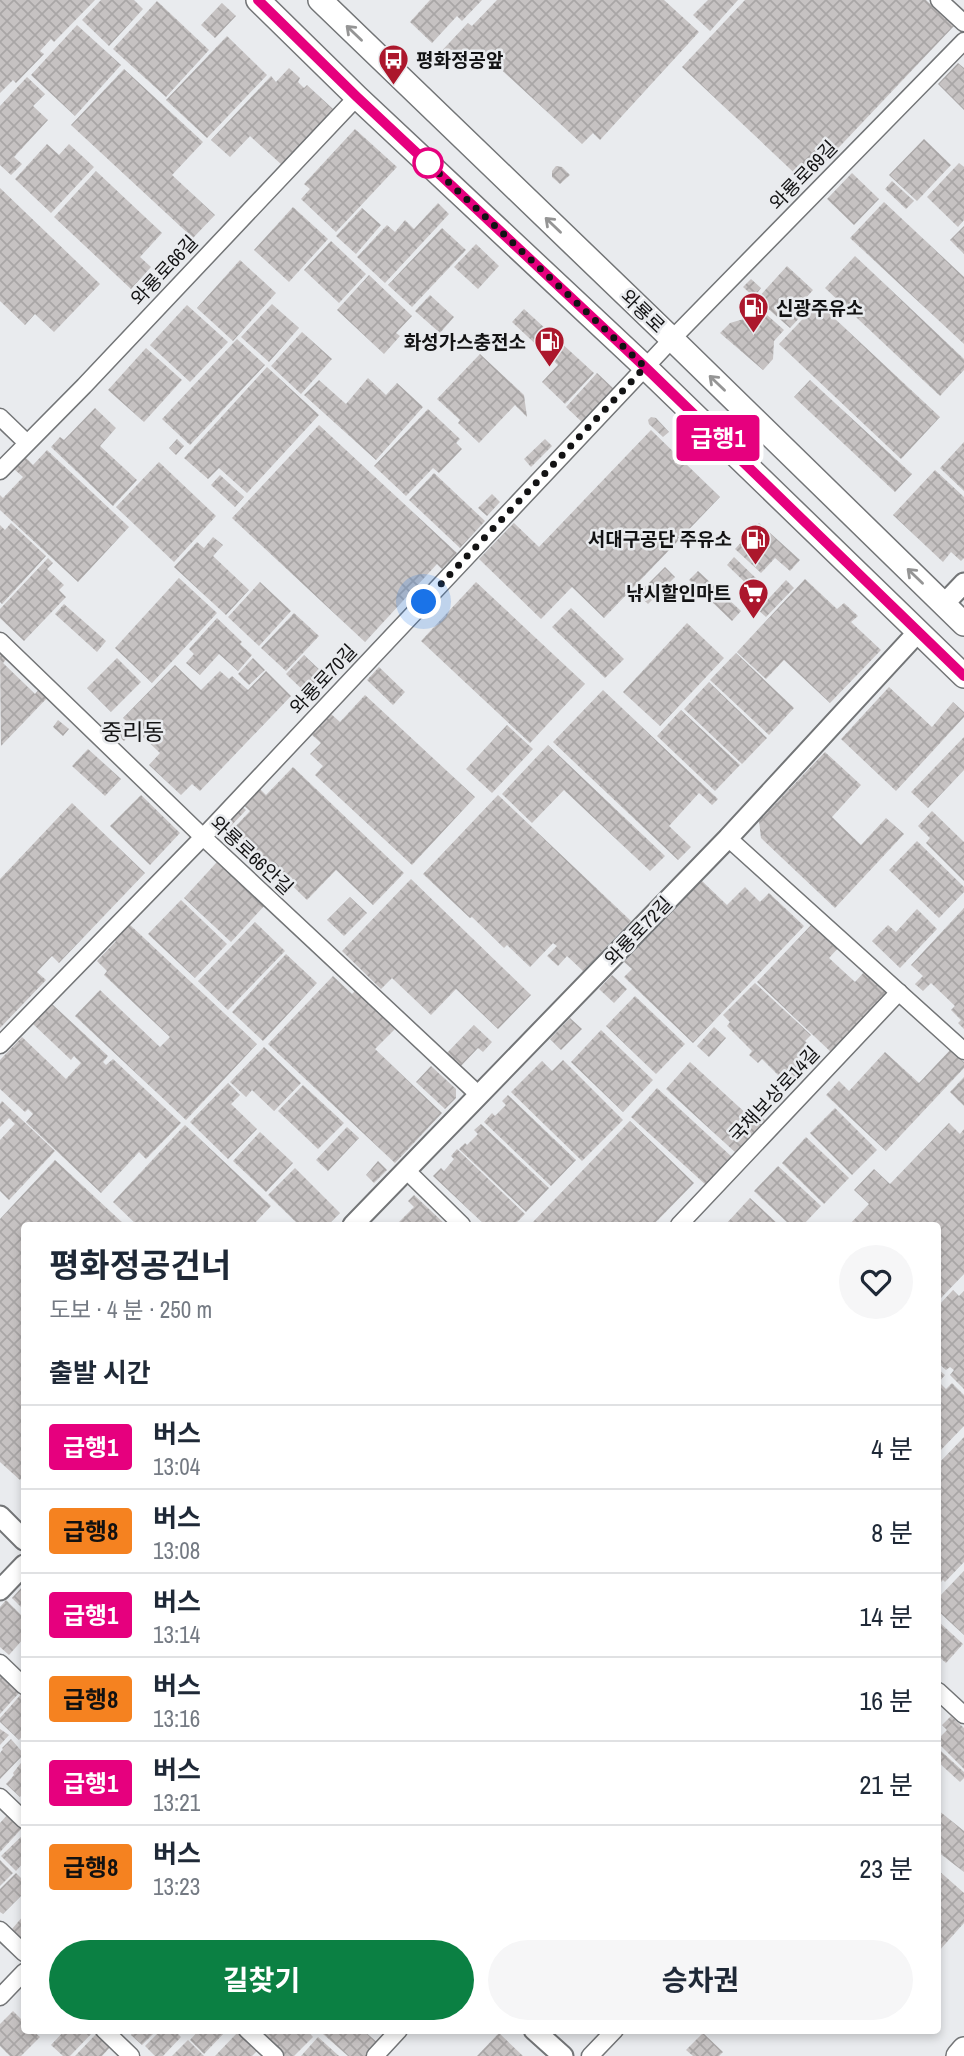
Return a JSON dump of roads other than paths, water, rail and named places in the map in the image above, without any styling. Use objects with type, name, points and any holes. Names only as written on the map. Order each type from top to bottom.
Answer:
[{"type":"main road","name":"와룡로","points":[[258,0],[357,97],[645,367],[964,676]]},
{"type":"main road","name":"와룡로","points":[[321,0],[964,624]]},
{"type":"main road","points":[[958,2056],[964,2049]]},
{"type":"street","points":[[939,0],[964,23]]},
{"type":"street","name":"와룡로69길","points":[[672,339],[964,41]]},
{"type":"street","name":"와룡로66길","points":[[0,471],[357,97]]},
{"type":"street","name":"와룡로70길","points":[[0,1045],[203,837],[672,339]]},
{"type":"street","points":[[0,417],[27,443]]},
{"type":"street","points":[[944,604],[964,583]]},
{"type":"street","name":"와룡로72길","points":[[356,1222],[728,838],[918,632]]},
{"type":"street","name":"와룡로66안길","points":[[0,641],[203,837],[479,1095]]},
{"type":"street","points":[[728,838],[964,1051]]},
{"type":"street","name":"국채보상로14길","points":[[682,1222],[899,992]]},
{"type":"street","points":[[406,1170],[459,1222]]},
{"type":"street","points":[[0,1516],[21,1537]]},
{"type":"street","points":[[0,1590],[21,1568]]},
{"type":"street","points":[[0,1663],[21,1683]]},
{"type":"street","points":[[941,1695],[964,1715]]},
{"type":"street","points":[[0,1797],[21,1817]]},
{"type":"street","points":[[0,1930],[21,1950]]},
{"type":"street","points":[[0,1997],[21,1975]]},
{"type":"street","points":[[108,2034],[131,2056]]},
{"type":"street","points":[[251,2034],[275,2056]]},
{"type":"street","points":[[375,2056],[390,2034]]},
{"type":"street","points":[[538,2034],[563,2056]]},
{"type":"street","points":[[590,2056],[611,2034]]},
{"type":"place","name":"평화정공앞","points":[[393,87]]},
{"type":"place","name":"신광주유소","points":[[753,335]]},
{"type":"place","name":"화성가스충전소","points":[[549,369]]},
{"type":"place","name":"서대구공단 주유소","points":[[755,566]]},
{"type":"place","name":"낚시할인마트","points":[[754,620]]},
{"type":"district","name":"중리동","points":[[133,732]]}]
